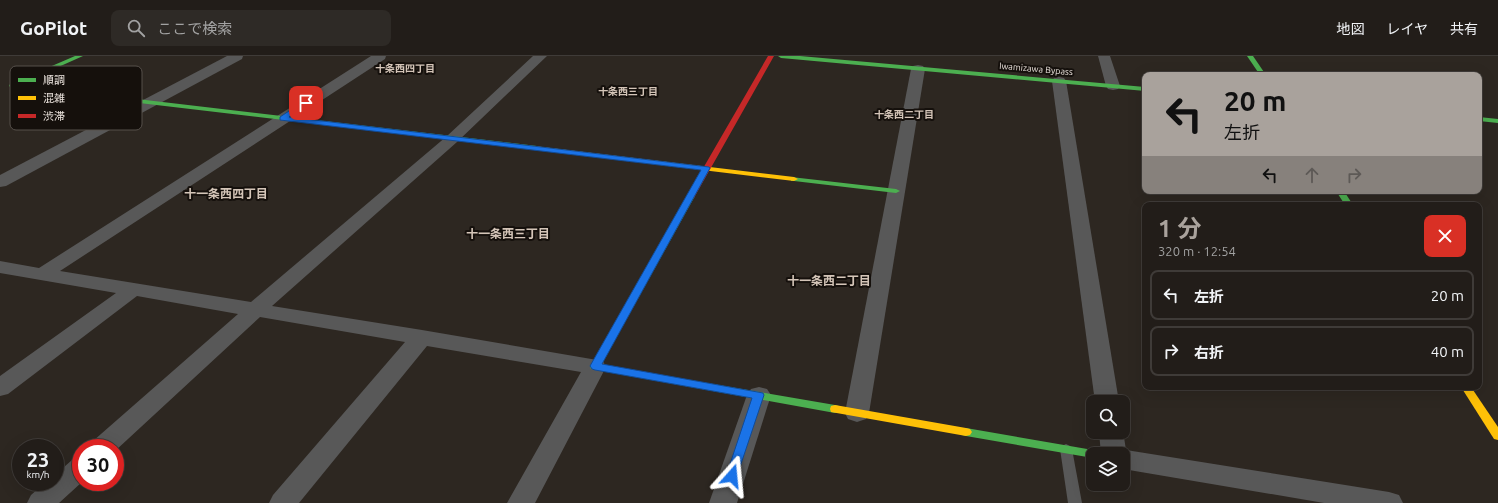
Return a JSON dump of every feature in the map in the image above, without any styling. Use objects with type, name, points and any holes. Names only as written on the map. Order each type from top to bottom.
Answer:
[{"type":"main road","points":[[57,66],[80,56]]},
{"type":"main road","points":[[771,56],[706,168],[595,366],[1086,453]]},
{"type":"main road","name":"Iwamizawa Bypass","points":[[781,56],[1142,89]]},
{"type":"main road","points":[[1250,56],[1261,72]]},
{"type":"main road","points":[[142,102],[706,168],[896,192]]},
{"type":"main road","points":[[1482,119],[1498,121]]},
{"type":"main road","points":[[1468,390],[1498,436]]},
{"type":"street","points":[[142,106],[237,56]]},
{"type":"street","points":[[42,275],[282,118],[380,56]]},
{"type":"street","points":[[112,439],[255,310],[452,139],[541,56]]},
{"type":"street","points":[[1104,56],[1113,86]]},
{"type":"street","points":[[857,413],[918,69]]},
{"type":"street","points":[[1058,81],[1106,395]]},
{"type":"street","points":[[0,182],[97,130]]},
{"type":"street","points":[[0,267],[595,366],[522,503]]},
{"type":"street","points":[[0,388],[134,289]]},
{"type":"street","points":[[283,503],[422,337]]},
{"type":"street","points":[[723,503],[759,395]]},
{"type":"street","points":[[1130,460],[1389,503]]},
{"type":"street","points":[[41,503],[72,475]]},
{"type":"lane","points":[[1066,449],[1075,503]]},
{"type":"traffic: fast","points":[[57,66],[80,56]]},
{"type":"traffic: fast","points":[[781,56],[1142,89]]},
{"type":"traffic: fast","points":[[1250,56],[1261,72]]},
{"type":"traffic: fast","points":[[142,101],[537,148]]},
{"type":"traffic: fast","points":[[1482,119],[1498,121]]},
{"type":"traffic: fast","points":[[794,179],[896,191]]},
{"type":"traffic: fast","points":[[1342,194],[1347,202]]},
{"type":"traffic: fast","points":[[691,196],[595,367],[835,409]]},
{"type":"traffic: fast","points":[[966,432],[1086,453]]},
{"type":"traffic: slow","points":[[537,148],[794,179]]},
{"type":"traffic: slow","points":[[1468,390],[1498,436]]},
{"type":"traffic: slow","points":[[835,409],[966,432]]},
{"type":"traffic: jam","points":[[691,196],[771,56]]},
{"type":"district","name":"十条西四丁目","points":[[405,68]]},
{"type":"district","name":"十条西三丁目","points":[[628,91]]},
{"type":"district","name":"十条西二丁目","points":[[904,114]]},
{"type":"district","name":"十一条西四丁目","points":[[226,193]]},
{"type":"district","name":"十一条西三丁目","points":[[508,233]]},
{"type":"district","name":"十一条西二丁目","points":[[829,280]]},
{"type":"route","points":[[306,103],[282,118],[706,168],[595,366],[759,395],[732,476]]}]
